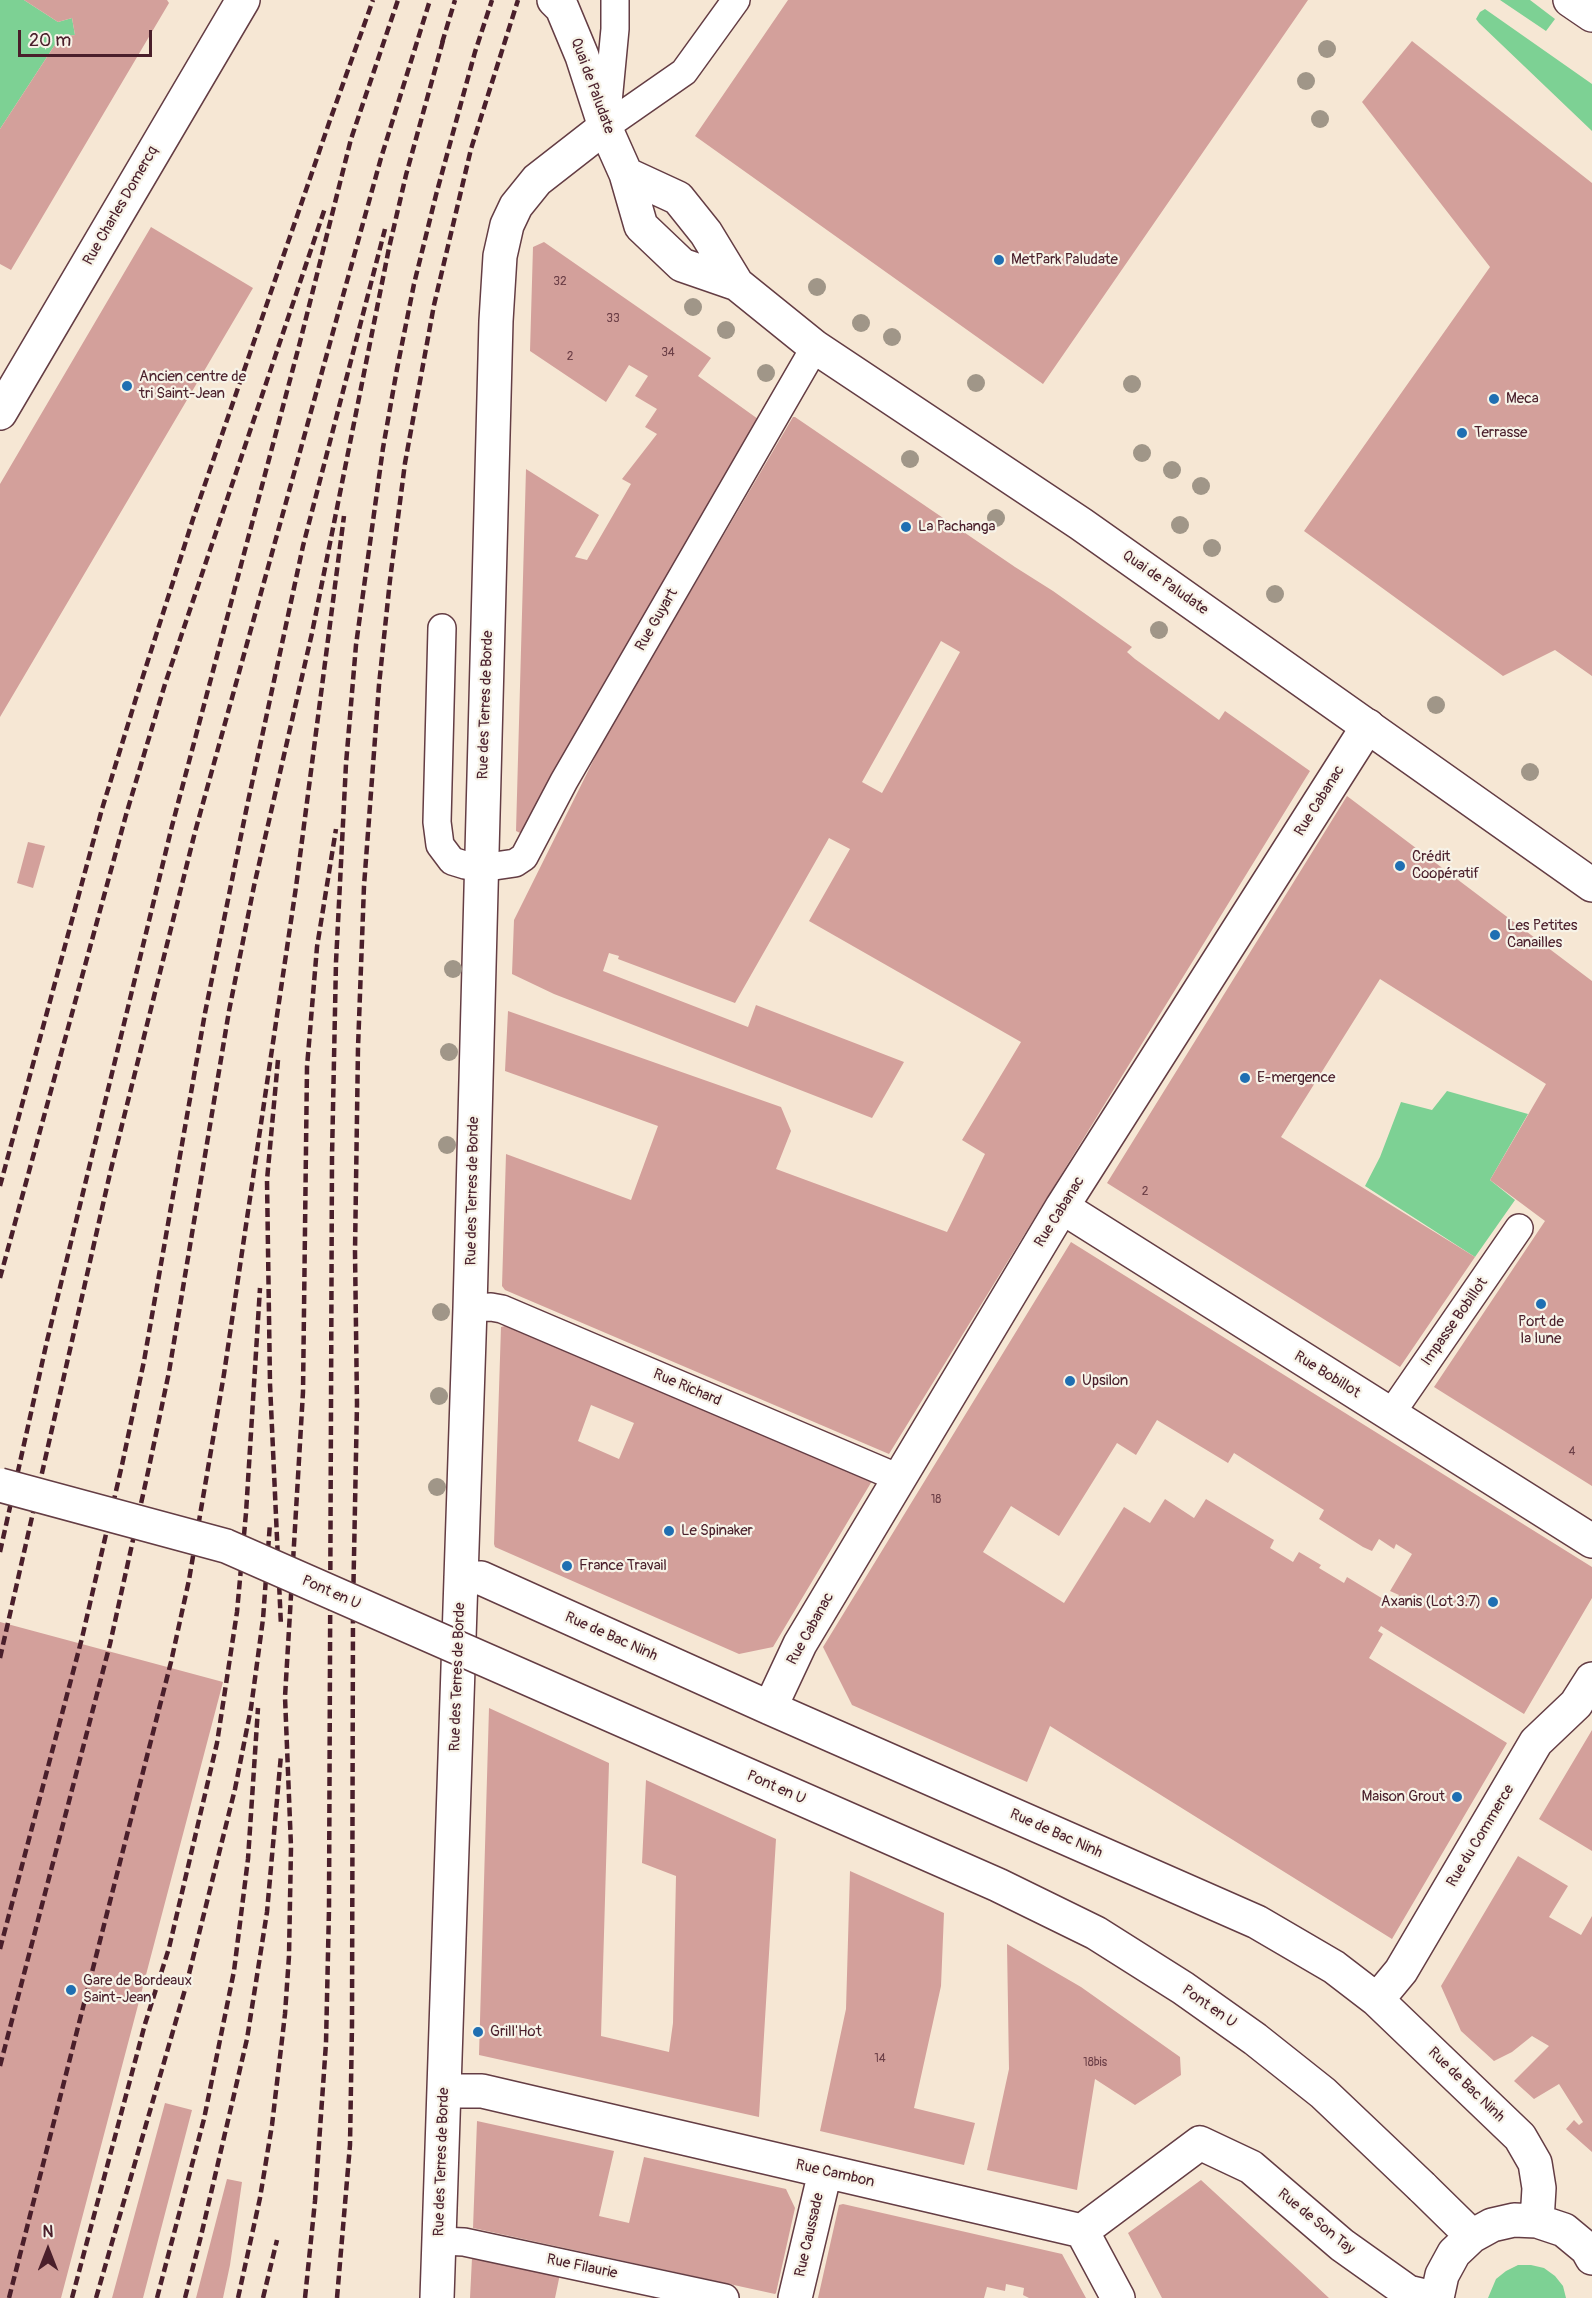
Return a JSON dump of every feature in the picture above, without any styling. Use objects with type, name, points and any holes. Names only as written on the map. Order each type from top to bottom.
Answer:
[{"type":"street","name":"Quai de Paludate","points":[[554,0],[562,8],[582,56],[605,127],[626,174],[641,226],[682,265],[737,284],[815,346],[1081,524],[1592,885]]},
{"type":"street","points":[[1570,0],[1592,15]]},
{"type":"street","name":"Rue Charles Domercq","points":[[0,413],[238,8]]},
{"type":"street","name":"Rue des Terres de Borde","points":[[437,2298],[470,1308],[496,321],[500,256],[507,225],[516,206],[537,180],[605,127]]},
{"type":"street","name":"Quai de Paludate","points":[[626,174],[678,198],[706,233],[737,284]]},
{"type":"street","name":"Rue Cabanac","points":[[770,1708],[800,1644],[1062,1207],[1368,726]]},
{"type":"street","name":"Rue Bobillot","points":[[1062,1207],[1592,1541]]},
{"type":"street","name":"Pont en U","points":[[0,1485],[226,1546],[1017,1894],[1096,1933],[1183,1988],[1255,2039],[1323,2093],[1472,2236]]},
{"type":"street","name":"Rue de Bac Ninh","points":[[461,1577],[481,1578],[1257,1922],[1334,1967],[1377,2000],[1520,2137],[1535,2163],[1539,2188],[1537,2221]]},
{"type":"street","name":"Rue du Commerce","points":[[1377,2000],[1401,1971],[1536,1742],[1576,1704],[1592,1679]]},
{"type":"street","name":"Rue Cambon","points":[[444,2091],[482,2091],[1082,2231]]},
{"type":"street","name":"Rue de Son Tay","points":[[1082,2231],[1200,2143],[1251,2167],[1342,2245],[1408,2292],[1435,2298]]},
{"type":"street","name":"Rue Caussade","points":[[795,2298],[825,2172]]},
{"type":"street","points":[[1435,2298],[1442,2275],[1454,2253],[1472,2236],[1492,2225],[1514,2220],[1537,2221],[1564,2230],[1587,2249],[1592,2258]]},
{"type":"street","points":[[1082,2231],[1118,2298]]},
{"type":"lane","points":[[605,127],[615,28],[615,0]]},
{"type":"lane","points":[[605,127],[684,72],[736,0]]},
{"type":"lane","name":"Rue Guyart","points":[[481,868],[504,866],[524,857],[564,781],[815,346]]},
{"type":"lane","points":[[442,628],[437,822],[440,845],[452,861],[481,868]]},
{"type":"lane","name":"Impasse Bobillot","points":[[1390,1415],[1519,1228]]},
{"type":"lane","name":"Rue Richard","points":[[470,1308],[491,1307],[521,1317],[901,1479]]},
{"type":"lane","name":"Rue Filaurie","points":[[439,2241],[464,2242],[725,2298]]},
{"type":"green space","points":[[0,0],[24,0],[58,22],[72,18],[75,35],[60,37],[0,129]]},
{"type":"green space","points":[[1500,0],[1530,0],[1555,19],[1546,31]]},
{"type":"green space","points":[[1485,9],[1592,84],[1592,131],[1479,23],[1476,19]]},
{"type":"green space","points":[[1447,1091],[1528,1114],[1490,1180],[1515,1200],[1475,1257],[1365,1186],[1380,1157],[1401,1102],[1432,1110]]},
{"type":"green space","points":[[1518,2265],[1544,2268],[1563,2286],[1566,2298],[1488,2298],[1496,2279]]},
{"type":"building","points":[[24,0],[167,0],[169,3],[11,270],[0,264],[0,129],[60,37],[75,35],[72,18],[58,22]]},
{"type":"building","name":"MetPark Paludate","points":[[788,0],[1308,0],[1043,384],[695,136]]},
{"type":"building","name":"Meca","points":[[1412,41],[1592,183],[1592,676],[1555,650],[1503,676],[1304,531],[1490,267],[1362,102]]},
{"type":"building","name":"Ancien centre de tri Saint-Jean","points":[[151,227],[253,288],[0,717],[0,484]]},
{"type":"building","points":[[544,242],[711,358],[698,376],[758,419],[758,422],[598,693],[524,835],[516,831],[526,469],[599,515],[575,557],[587,560],[631,484],[622,479],[657,434],[645,427],[657,409],[635,396],[648,376],[629,365],[606,402],[530,351],[533,247]]},
{"type":"building","points":[[795,417],[1132,647],[1127,652],[1135,659],[1219,720],[1225,711],[1310,771],[889,1454],[505,1290],[502,1286],[506,1154],[631,1200],[658,1126],[505,1071],[508,1011],[781,1107],[791,1131],[776,1169],[947,1232],[985,1154],[962,1140],[1021,1042],[809,921],[850,849],[829,838],[735,1003],[618,959],[619,956],[609,953],[603,971],[748,1027],[756,1005],[904,1062],[872,1118],[554,994],[512,974],[514,920],[605,737]],"holes":[[[941,641],[960,652],[882,793],[862,782]]]},
{"type":"building","name":"E-mergence","points":[[1347,796],[1592,981],[1592,1486],[1434,1387],[1545,1221],[1490,1180],[1546,1084],[1380,979],[1281,1137],[1475,1257],[1400,1367],[1107,1183]]},
{"type":"building","points":[[28,842],[45,846],[33,888],[17,883]]},
{"type":"building","points":[[1071,1242],[1592,1567],[1592,1598],[1524,1714],[1381,1626],[1378,1631],[1383,1634],[1369,1658],[1507,1743],[1392,1939],[1050,1726],[1027,1782],[852,1705],[823,1647]],"holes":[[[1157,1420],[1228,1463],[1234,1453],[1324,1510],[1319,1519],[1363,1547],[1372,1551],[1379,1539],[1394,1549],[1396,1544],[1412,1554],[1390,1591],[1399,1595],[1393,1605],[1347,1577],[1344,1583],[1319,1568],[1321,1565],[1299,1552],[1293,1562],[1270,1548],[1274,1540],[1206,1499],[1194,1518],[1165,1499],[1150,1523],[1124,1507],[1064,1603],[983,1552],[1011,1506],[1059,1536],[1117,1443],[1136,1455]]]},
{"type":"building","name":"Le Spinaker","points":[[505,1326],[872,1481],[773,1647],[739,1654],[495,1547],[501,1327]],"holes":[[[591,1405],[634,1423],[619,1459],[578,1441]]]},
{"type":"building","name":"Gare de Bordeaux Saint-Jean","points":[[0,1622],[223,1682],[61,2298],[0,2298]]},
{"type":"building","points":[[489,1708],[609,1763],[601,2036],[669,2052],[673,2023],[676,1876],[642,1863],[646,1780],[776,1839],[759,2117],[479,2055]]},
{"type":"building","points":[[1592,1730],[1592,1851],[1539,1819]]},
{"type":"building","points":[[1518,1856],[1568,1886],[1549,1917],[1581,1935],[1592,1916],[1592,2152],[1566,2129],[1574,2120],[1579,2125],[1583,2122],[1559,2084],[1534,2099],[1514,2081],[1549,2046],[1532,2036],[1512,2052],[1494,2061],[1461,2031],[1441,1986]]},
{"type":"building","points":[[850,1871],[944,1913],[941,1986],[914,2108],[975,2123],[964,2165],[820,2131],[846,2009]]},
{"type":"building","points":[[1007,1944],[1081,1987],[1180,2057],[1181,2075],[1135,2105],[1095,2079],[1077,2190],[987,2170],[1009,2069]]},
{"type":"building","points":[[165,2103],[192,2110],[143,2298],[112,2298]]},
{"type":"building","points":[[477,2121],[614,2151],[599,2216],[629,2223],[644,2157],[786,2189],[795,2208],[776,2293],[473,2228]]},
{"type":"building","points":[[227,2179],[242,2182],[223,2298],[196,2298]]},
{"type":"building","points":[[1201,2180],[1329,2298],[1162,2298],[1128,2233]]},
{"type":"building","points":[[843,2204],[1062,2254],[1086,2298],[1029,2298],[1023,2295],[1024,2288],[1006,2284],[1005,2291],[987,2287],[984,2298],[818,2298],[839,2205]]},
{"type":"building","points":[[475,2256],[560,2274],[555,2298],[470,2298],[472,2258]]},
{"type":"railway","points":[[0,1186],[102,809],[137,695],[193,519],[373,0]]},
{"type":"railway","points":[[0,1552],[47,1341],[172,826],[300,342],[351,139],[398,0]]},
{"type":"railway","points":[[0,1658],[111,1169],[195,832],[381,158],[430,0]]},
{"type":"railway","points":[[442,43],[455,0]]},
{"type":"railway","points":[[305,2298],[315,2201],[326,2043],[329,1909],[332,1157],[336,962],[346,764],[356,645],[383,448],[397,369],[414,284],[436,195],[475,52],[492,0]]},
{"type":"railway","points":[[337,2298],[350,2145],[358,1048],[364,886],[379,685],[405,463],[434,305],[471,149],[518,0]]},
{"type":"railway","points":[[0,2066],[110,1644],[148,1472],[169,1372],[229,1011],[254,886],[312,633],[389,248],[406,175],[444,37]]},
{"type":"railway","points":[[0,1278],[126,815],[165,684],[325,208]]},
{"type":"railway","points":[[0,1949],[82,1638],[122,1465],[144,1361],[205,1013],[246,811],[303,546],[385,229]]},
{"type":"railway","points":[[9,2298],[171,1662],[189,1580],[224,1374],[296,887],[344,516]]},
{"type":"railway","points":[[238,2298],[260,2198],[272,2125],[285,2014],[289,1956],[291,1847],[285,1697],[303,1392],[307,1067],[317,947],[336,829]]},
{"type":"railway","points":[[278,1060],[267,1180],[270,1384],[281,1626]]},
{"type":"railway","points":[[72,2298],[145,2024],[169,1948],[217,1743],[237,1612],[246,1513],[260,1288]]},
{"type":"railway","points":[[96,2298],[186,1986],[235,1789],[251,1708],[263,1619],[270,1523]]},
{"type":"railway","points":[[157,2298],[204,2119],[234,1971],[248,1859],[258,1708]]},
{"type":"railway","points":[[185,2298],[247,2039],[267,1912],[281,1755]]},
{"type":"railway","points":[[263,2298],[277,2240]]},
{"type":"place","name":"MetPark Paludate","points":[[999,260]]},
{"type":"place","name":"Ancien centre de tri Saint-Jean","points":[[127,386]]},
{"type":"place","name":"Meca","points":[[1494,399]]},
{"type":"place","name":"Terrasse","points":[[1462,433]]},
{"type":"place","name":"La Pachanga","points":[[906,527]]},
{"type":"place","name":"Crédit Coopératif","points":[[1400,866]]},
{"type":"place","name":"Les Petites Canailles","points":[[1495,935]]},
{"type":"place","name":"E-mergence","points":[[1245,1078]]},
{"type":"place","name":"Port de la lune","points":[[1541,1304]]},
{"type":"place","name":"Upsilon","points":[[1070,1381]]},
{"type":"place","name":"Le Spinaker","points":[[669,1531]]},
{"type":"place","name":"France Travail","points":[[567,1566]]},
{"type":"place","name":"Axanis (Lot 3.7)","points":[[1493,1602]]},
{"type":"place","name":"Maison Grout","points":[[1457,1797]]},
{"type":"place","name":"Gare de Bordeaux Saint-Jean","points":[[71,1990]]},
{"type":"place","name":"Grill'Hot","points":[[478,2032]]}]
